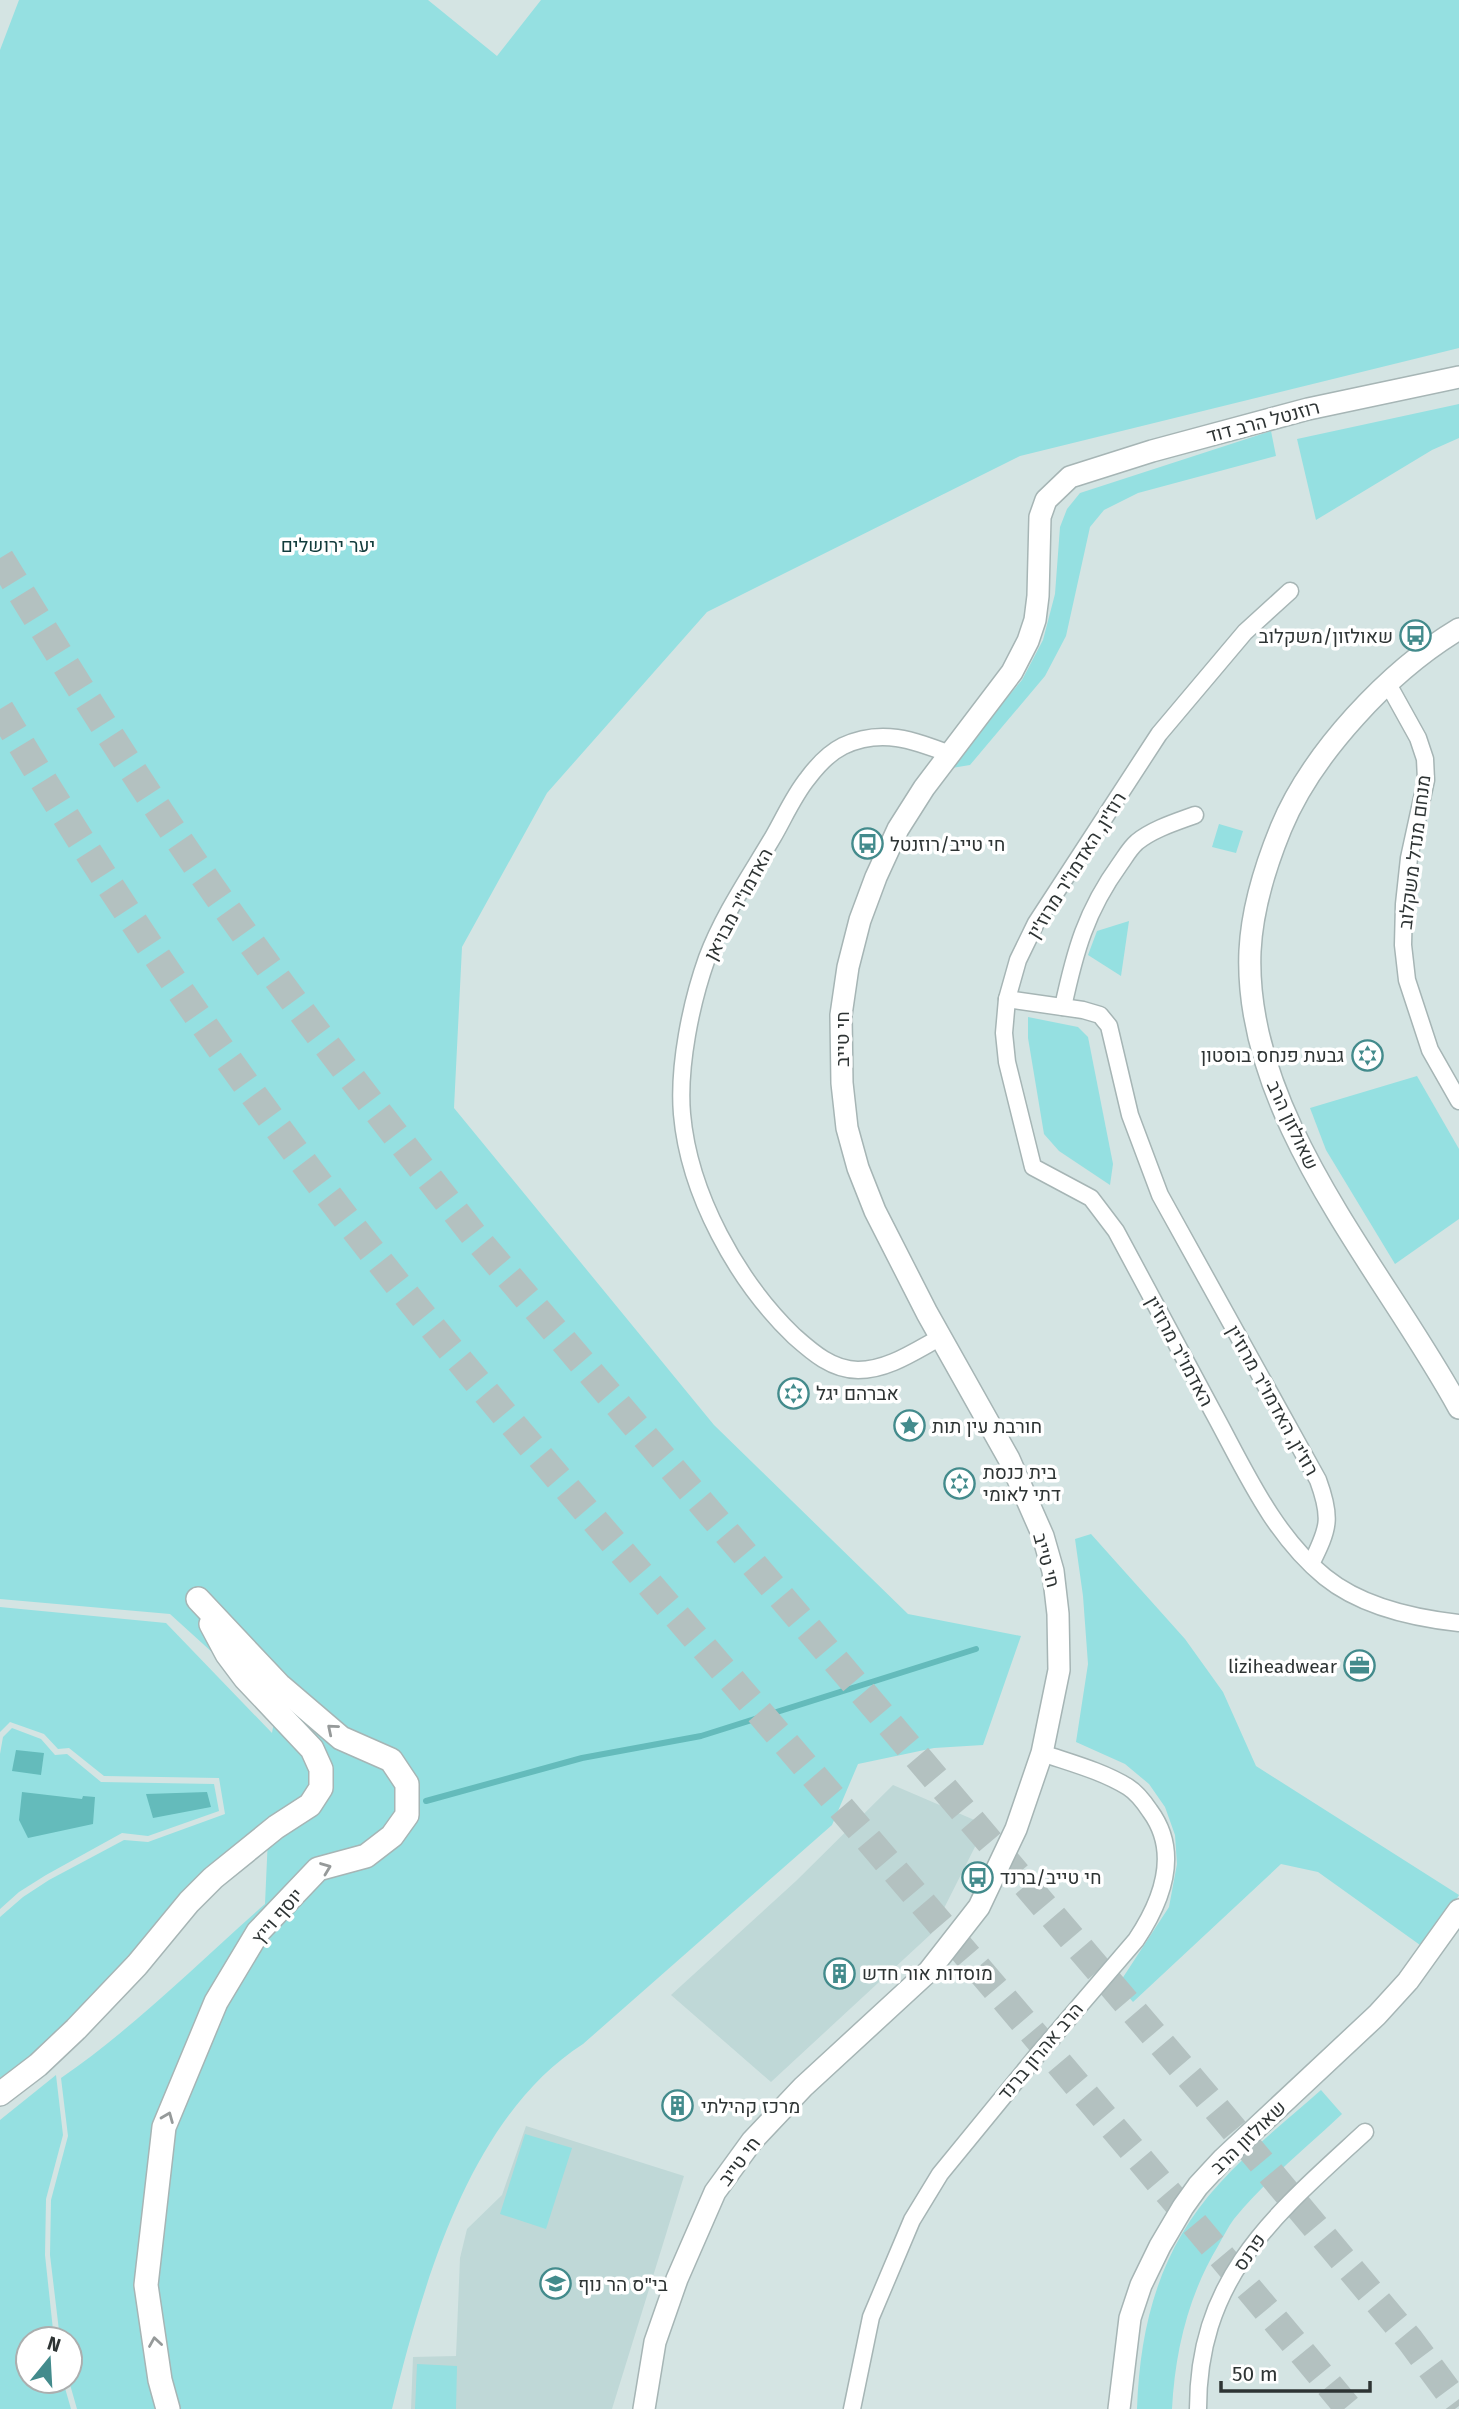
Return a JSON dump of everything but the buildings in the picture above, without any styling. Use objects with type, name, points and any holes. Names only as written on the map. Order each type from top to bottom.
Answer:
[{"type":"main road","name":"יוסף וייץ","points":[[0,2094],[38,2065],[76,2029],[138,1965],[189,1902],[213,1878],[276,1827],[310,1805],[321,1788],[321,1769],[312,1749],[245,1678],[227,1654],[198,1599],[279,1685],[341,1738],[391,1760],[407,1784],[407,1815],[392,1836],[366,1856],[318,1870],[258,1932],[216,2002],[164,2127],[146,2285],[160,2380],[168,2409]]},
{"type":"street","name":"רוזנטל הרב דוד","points":[[1070,477],[1152,451],[1308,408],[1459,377]]},
{"type":"street","name":"חי טייב","points":[[644,2409],[655,2342],[681,2268],[715,2192],[761,2132],[803,2087],[929,1971],[979,1906],[1016,1829],[1042,1753],[1059,1670],[1058,1614],[1053,1571],[1043,1536],[1009,1459],[894,1252],[858,1168],[847,1128],[842,1083],[841,1015],[860,920],[898,829],[923,788],[1012,672],[1028,642],[1035,620],[1038,596],[1040,517],[1046,500],[1070,477]]},
{"type":"street","name":"רוז'ין, האדמו\"ר מרוז'ין","points":[[1290,591],[1245,632],[1159,734],[1036,923],[1018,960],[1007,999],[1083,1010],[1100,1015],[1109,1026],[1130,1115],[1160,1195],[1318,1479],[1326,1501],[1328,1519],[1326,1535],[1311,1564]]},
{"type":"street","name":"שאולזון הרב","points":[[1459,629],[1388,684],[1335,740],[1304,780],[1265,870],[1255,906],[1250,951],[1256,1029],[1264,1059],[1287,1117],[1325,1194],[1432,1358],[1459,1408]]},
{"type":"street","name":"מנחם מנדל משקלוב","points":[[1388,684],[1419,738],[1425,759],[1426,780],[1409,858],[1404,904],[1403,945],[1407,980],[1430,1051],[1459,1101]]},
{"type":"street","name":"האדמו\"ר מבויאן","points":[[940,1337],[896,1361],[856,1370],[815,1355],[769,1312],[722,1240],[701,1192],[684,1126],[682,1081],[687,1040],[708,957],[743,888],[807,779],[831,753],[870,738],[901,737],[950,754]]},
{"type":"street","points":[[1063,1007],[1075,952],[1091,912],[1115,871],[1136,843],[1161,828],[1195,815]]},
{"type":"street","name":"האדמו\"ר מרוז'ין","points":[[1007,999],[1004,1033],[1007,1062],[1033,1167],[1091,1198],[1116,1231],[1260,1497],[1290,1543],[1326,1578],[1359,1598],[1394,1611],[1431,1620],[1459,1623]]},
{"type":"street","name":"הרב אהרון ברנד","points":[[852,2409],[871,2317],[888,2272],[919,2209],[940,2174],[982,2120],[1136,1941],[1150,1919],[1162,1889],[1167,1864],[1166,1839],[1145,1804],[1130,1788],[1120,1783],[1042,1753]]},
{"type":"street","name":"שאולזון הרב","points":[[1119,2409],[1130,2318],[1141,2285],[1183,2207],[1198,2186],[1223,2160],[1377,2015],[1408,1981],[1459,1910]]},
{"type":"street","name":"פרנס","points":[[1198,2409],[1198,2385],[1208,2333],[1221,2296],[1242,2256],[1272,2220],[1365,2132]]},
{"type":"shaded area","points":[[16,1750],[44,1753],[41,1775],[12,1771]]},
{"type":"shaded area","points":[[893,1785],[986,1825],[931,1934],[771,2082],[671,1995],[796,1881]]},
{"type":"shaded area","points":[[22,1792],[82,1799],[83,1796],[95,1797],[93,1824],[28,1838],[19,1820]]},
{"type":"shaded area","points":[[207,1792],[211,1807],[153,1818],[146,1794]]},
{"type":"shaded area","name":"בי\"ס הר נוף","points":[[526,2126],[684,2176],[612,2409],[411,2409],[413,2357],[456,2356],[460,2258],[467,2229],[502,2195]]},
{"type":"green space","name":"יער ירושלים","points":[[19,0],[428,0],[497,56],[541,0],[1459,0],[1459,348],[1020,456],[707,612],[547,793],[462,947],[454,1108],[714,1425],[908,1614],[1021,1636],[983,1745],[934,1748],[858,1764],[832,1825],[543,2076],[509,2114],[456,2207],[419,2310],[392,2409],[77,2409],[73,2395],[84,2395],[84,2325],[58,2325],[50,2255],[51,2200],[68,2136],[61,2078],[140,2016],[265,1904],[268,1837],[68,2029],[0,2078],[0,1917],[23,1897],[49,1880],[124,1840],[148,1842],[225,1814],[219,1778],[104,1776],[69,1748],[58,1749],[44,1734],[10,1722],[0,1732],[0,1607],[166,1623],[272,1733],[274,1722],[246,1683],[170,1614],[0,1599],[0,50]]},
{"type":"green space","points":[[1459,404],[1459,438],[1432,450],[1316,520],[1297,439]]},
{"type":"green space","points":[[1271,431],[1276,456],[1138,493],[1104,510],[1090,527],[1066,636],[1045,676],[970,765],[946,769],[1022,680],[1043,640],[1055,594],[1060,527],[1067,509],[1080,493]]},
{"type":"green space","points":[[1219,824],[1243,831],[1236,853],[1212,847]]},
{"type":"green space","points":[[1129,921],[1121,976],[1088,955],[1097,931]]},
{"type":"green space","points":[[1028,1017],[1078,1027],[1088,1037],[1113,1164],[1110,1185],[1059,1151],[1044,1134],[1028,1038]]},
{"type":"green space","points":[[1417,1076],[1459,1149],[1459,1219],[1395,1264],[1326,1150],[1310,1108]]},
{"type":"green space","points":[[1091,1534],[1185,1639],[1223,1692],[1256,1766],[1459,1895],[1427,1950],[1318,1872],[1281,1864],[1133,2002],[1118,1985],[1169,1907],[1177,1864],[1175,1835],[1165,1807],[1149,1784],[1125,1764],[1076,1742],[1088,1664],[1075,1539]]},
{"type":"green space","points":[[12,1728],[41,1739],[55,1755],[67,1754],[101,1782],[214,1784],[219,1811],[148,1836],[122,1833],[46,1875],[19,1892],[0,1909],[0,1754],[3,1737]]},
{"type":"green space","points":[[56,2075],[63,2135],[46,2199],[45,2255],[52,2325],[14,2325],[14,2395],[67,2395],[71,2409],[0,2409],[0,2120]]},
{"type":"green space","points":[[1321,2090],[1342,2114],[1259,2191],[1226,2232],[1191,2305],[1176,2367],[1172,2409],[1137,2409],[1149,2317],[1168,2261],[1182,2234],[1231,2171]]},
{"type":"green space","points":[[525,2134],[572,2148],[546,2229],[500,2214]]},
{"type":"green space","points":[[417,2364],[457,2366],[456,2409],[415,2409]]},
{"type":"waterway","points":[[426,1801],[582,1758],[701,1736],[976,1649]]},
{"type":"tunnel","points":[[0,558],[185,850],[334,1055],[476,1238],[1205,2095],[1410,2340],[1459,2406]]},
{"type":"tunnel","points":[[0,709],[95,862],[195,1012],[300,1158],[411,1301],[533,1449],[1047,2049],[1349,2409]]},
{"type":"place","name":"שאולזון/משקלוב","points":[[1416,636]]},
{"type":"place","name":"חי טייב/רוזנטל","points":[[867,844]]},
{"type":"place","name":"גבעת פנחס בוסטון","points":[[1367,1055]]},
{"type":"place","name":"אברהם יגל","points":[[793,1393]]},
{"type":"place","name":"חורבת עין תות","points":[[909,1426]]},
{"type":"place","name":"בית כנסת דתי לאומי","points":[[960,1483]]},
{"type":"place","name":"liziheadwear","points":[[1360,1666]]},
{"type":"place","name":"חי טייב/ברנד","points":[[977,1877]]},
{"type":"place","name":"מוסדות אור חדש","points":[[839,1973]]},
{"type":"place","name":"מרכז קהילתי","points":[[678,2106]]},
{"type":"place","name":"בי\"ס הר נוף","points":[[555,2284]]}]
